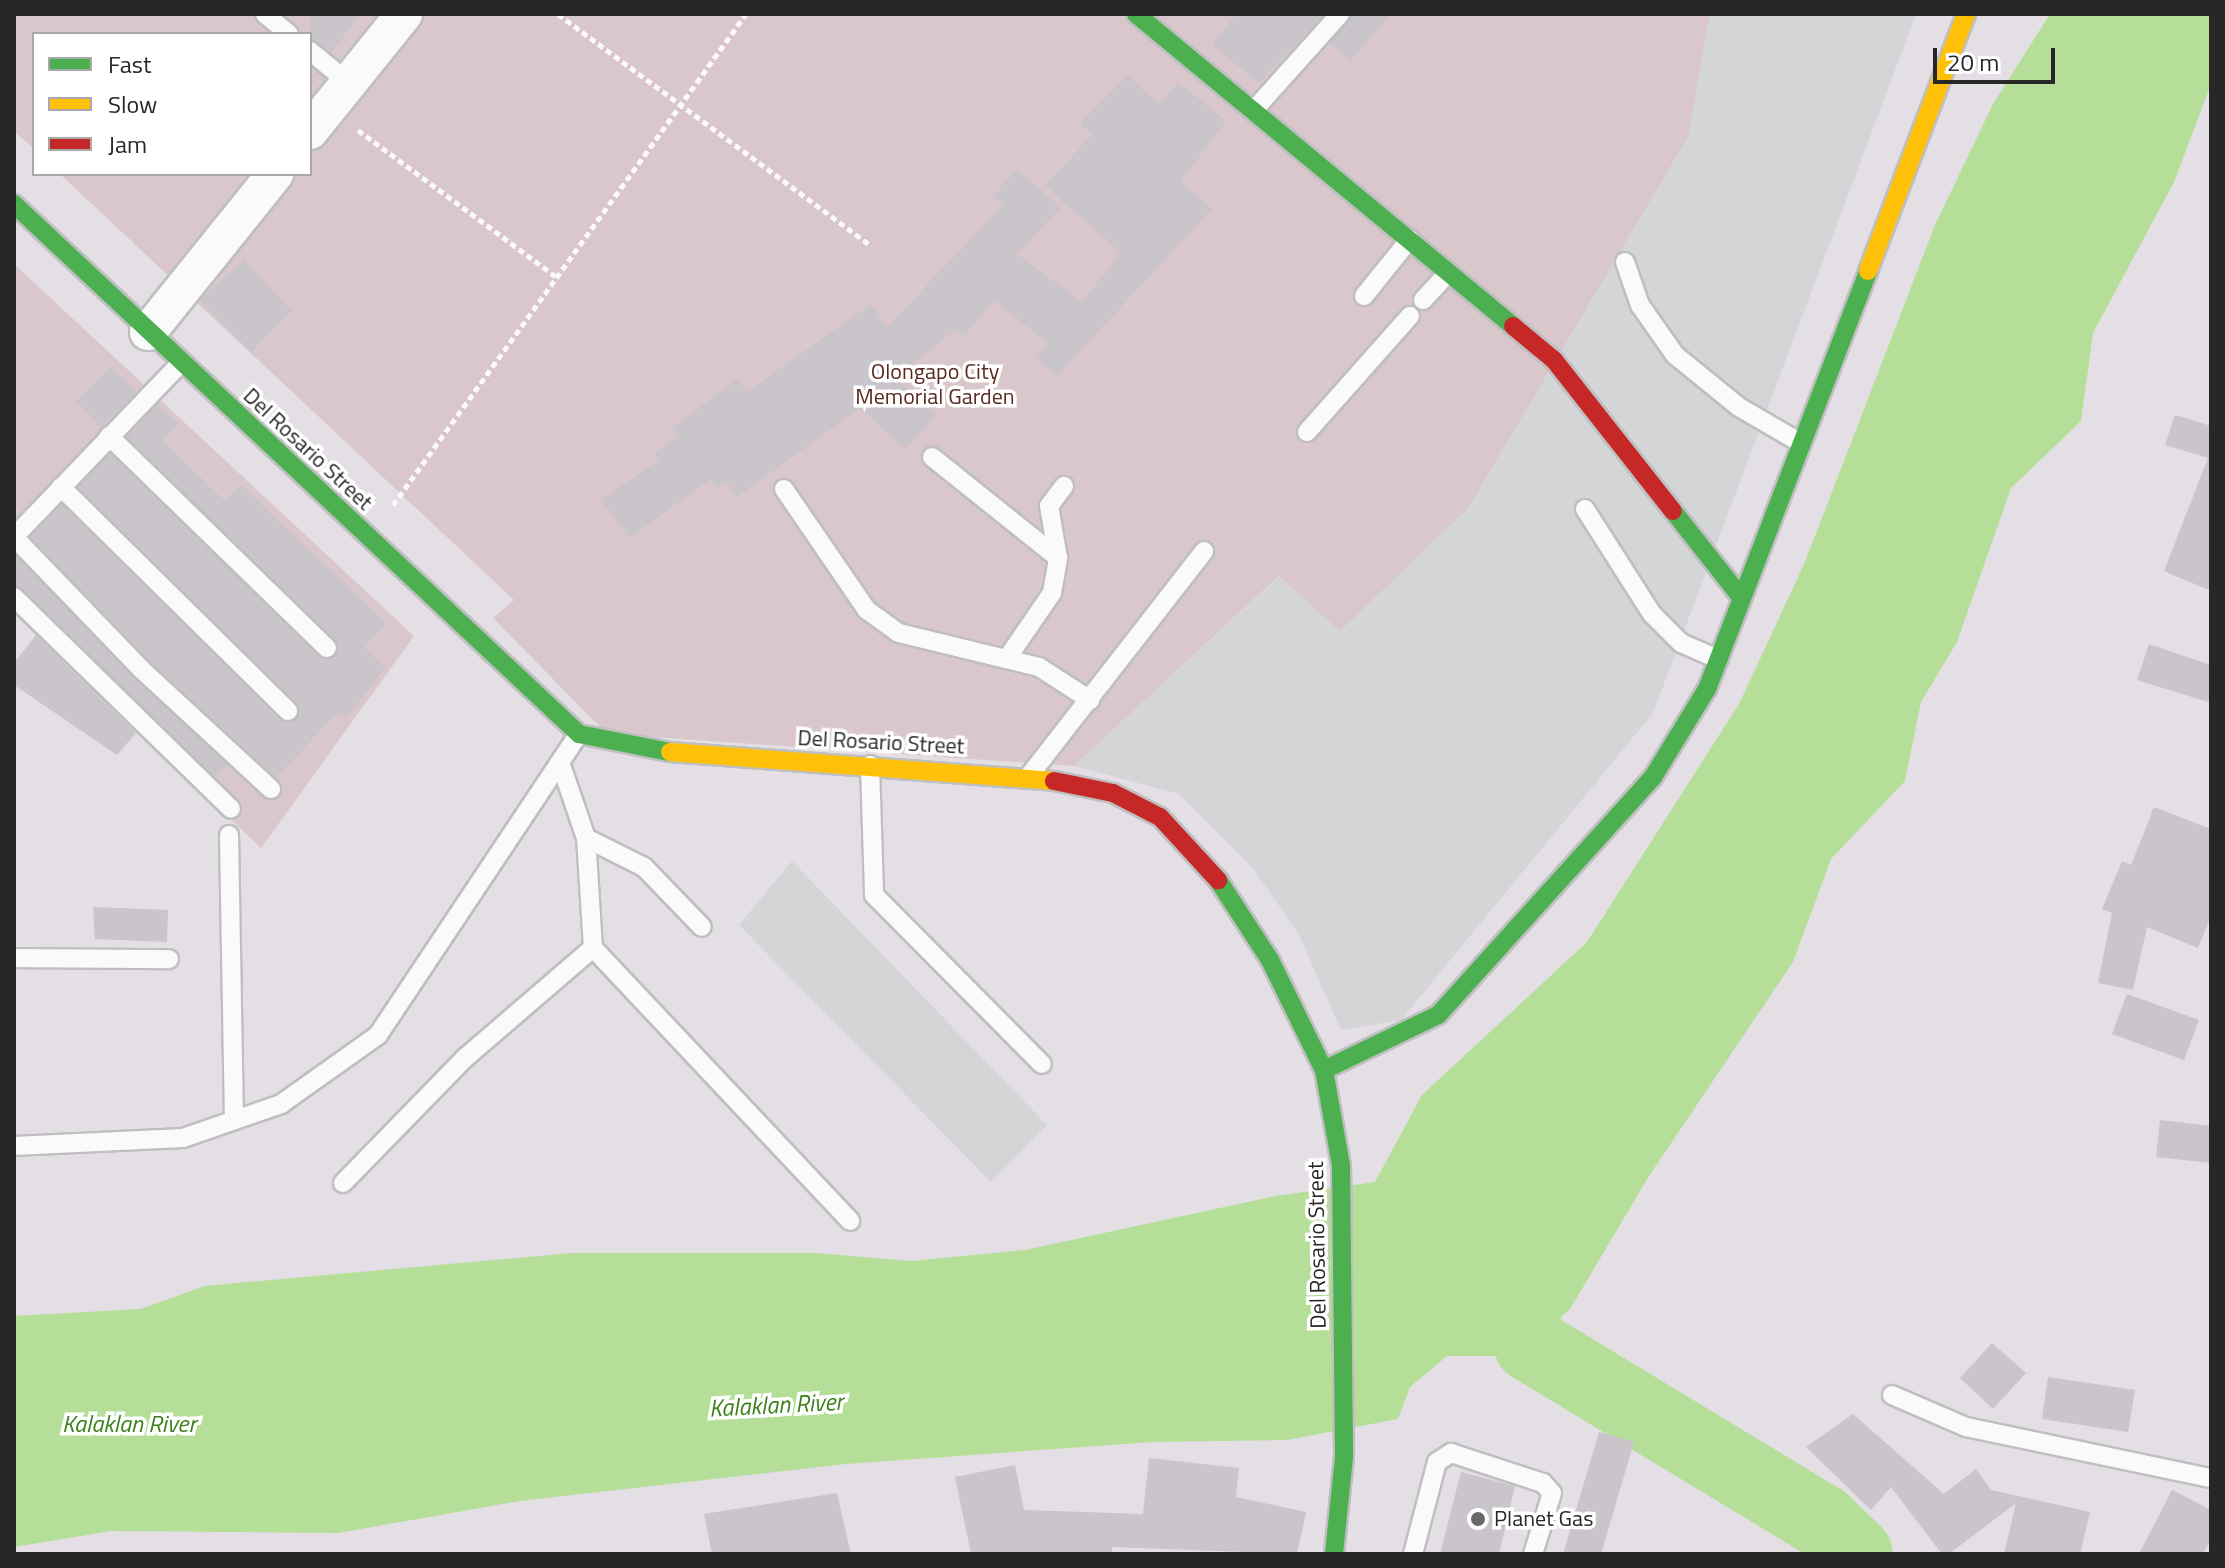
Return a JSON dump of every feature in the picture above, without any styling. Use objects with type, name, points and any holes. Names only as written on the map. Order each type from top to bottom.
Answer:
[{"type":"main road","points":[[1136,14],[1554,360],[1741,597]]},
{"type":"main road","points":[[1324,1070],[1438,1015],[1653,777],[1718,659],[1966,14]]},
{"type":"main road","name":"Del Rosario Street","points":[[14,204],[579,734],[689,756],[1029,776],[1113,793],[1160,817],[1210,867],[1270,960],[1324,1070],[1341,1165],[1344,1457],[1334,1554]]},
{"type":"street","points":[[329,107],[404,14]]},
{"type":"street","points":[[148,332],[273,176]]},
{"type":"lane","points":[[265,14],[287,32]]},
{"type":"lane","points":[[1253,111],[1340,14]]},
{"type":"lane","points":[[312,57],[329,107]]},
{"type":"lane","points":[[1364,296],[1410,239]]},
{"type":"lane","points":[[1625,262],[1640,305],[1675,355],[1739,407],[1799,442]]},
{"type":"lane","points":[[1423,300],[1448,273]]},
{"type":"lane","points":[[1307,432],[1410,316]]},
{"type":"lane","points":[[181,363],[14,537],[271,789]]},
{"type":"lane","points":[[109,436],[327,648]]},
{"type":"lane","points":[[932,457],[1058,558]]},
{"type":"lane","points":[[1008,657],[1052,593],[1058,558],[1049,506],[1064,486]]},
{"type":"lane","points":[[61,487],[288,711]]},
{"type":"lane","points":[[784,489],[867,610],[899,633],[1008,657],[1039,667],[1090,700]]},
{"type":"lane","points":[[1585,509],[1652,614],[1681,643],[1718,659]]},
{"type":"lane","points":[[1029,776],[1204,551]]},
{"type":"lane","points":[[14,597],[231,809]]},
{"type":"lane","points":[[14,1146],[183,1138],[281,1104],[378,1035],[579,734]]},
{"type":"lane","points":[[560,762],[586,838],[593,948],[850,1221]]},
{"type":"lane","points":[[870,765],[874,895],[1042,1064]]},
{"type":"lane","points":[[229,835],[234,1120]]},
{"type":"lane","points":[[586,838],[644,867],[702,927]]},
{"type":"lane","points":[[343,1183],[465,1058],[593,948]]},
{"type":"lane","points":[[14,958],[169,959]]},
{"type":"lane","points":[[1892,1395],[1966,1427],[2211,1478]]},
{"type":"lane","points":[[1413,1554],[1437,1462],[1451,1453],[1543,1483],[1552,1493],[1533,1554]]},
{"type":"path","points":[[558,14],[682,100],[872,246]]},
{"type":"path","points":[[369,538],[746,14]]},
{"type":"path","points":[[329,107],[557,277]]},
{"type":"shaded area","points":[[1710,14],[1916,14],[1653,713],[1401,1020],[1341,1030],[1299,935],[1253,868],[1179,794],[1074,766],[1280,576],[1552,364],[1688,137]]},
{"type":"shaded area","points":[[792,861],[1047,1125],[991,1182],[739,925]]},
{"type":"green space","name":"Olongapo City Memorial Garden","points":[[14,14],[1710,14],[1688,137],[1468,508],[1340,631],[1279,576],[1074,766],[607,734],[493,618],[514,600],[62,176],[312,176],[312,32],[32,32],[32,147],[14,131]]},
{"type":"green space","points":[[14,264],[414,636],[261,848],[14,613]]},
{"type":"water","name":"Kalaklan River","points":[[2050,14],[2211,14],[2211,84],[2174,182],[2093,333],[2081,421],[2011,488],[1957,642],[1921,702],[1905,781],[1831,859],[1793,962],[1649,1176],[1570,1309],[1519,1356],[1447,1356],[1410,1387],[1398,1419],[1287,1440],[1153,1442],[846,1464],[520,1501],[338,1533],[112,1531],[14,1547],[14,1316],[141,1309],[204,1286],[571,1253],[815,1253],[911,1261],[1025,1250],[1276,1196],[1375,1182],[1422,1095],[1587,942],[1739,704],[1805,562],[1935,225],[1993,104]]},
{"type":"building","points":[[310,14],[361,14],[331,52],[312,40]]},
{"type":"building","points":[[1236,14],[1324,14],[1259,83],[1212,45]]},
{"type":"building","points":[[1352,14],[1391,14],[1350,61],[1330,43]]},
{"type":"building","points":[[1127,75],[1159,104],[1178,82],[1226,121],[1180,182],[1212,209],[1057,376],[1036,358],[1048,343],[994,301],[963,337],[955,330],[896,378],[937,415],[905,449],[860,408],[737,497],[726,482],[718,488],[711,479],[629,538],[601,500],[659,460],[654,453],[678,436],[672,428],[737,379],[747,392],[871,304],[887,327],[1003,205],[993,196],[1017,169],[1061,208],[1017,254],[1082,302],[1121,253],[1045,185],[1092,135],[1080,124]]},
{"type":"building","points":[[244,260],[292,311],[251,352],[200,300]]},
{"type":"building","points":[[111,367],[137,392],[101,427],[76,402]]},
{"type":"building","points":[[157,405],[179,424],[163,440],[225,501],[241,485],[387,624],[364,648],[386,667],[346,718],[339,712],[276,777],[149,660],[31,537],[62,505],[280,720],[297,719],[296,702],[78,487],[110,454],[319,657],[336,656],[335,639],[127,437]]},
{"type":"building","points":[[2175,415],[2211,426],[2211,591],[2164,571],[2208,458],[2165,445]]},
{"type":"building","points":[[14,554],[227,765],[215,777],[14,585]]},
{"type":"building","points":[[36,635],[136,733],[117,755],[14,685],[14,663]]},
{"type":"building","points":[[2149,644],[2211,665],[2211,703],[2137,680]]},
{"type":"building","points":[[2154,807],[2211,829],[2211,916],[2198,948],[2147,927],[2133,990],[2098,983],[2112,913],[2102,909],[2122,861],[2131,865]]},
{"type":"building","points":[[93,907],[168,910],[167,942],[95,939]]},
{"type":"building","points":[[2127,994],[2199,1020],[2184,1060],[2112,1034]]},
{"type":"building","points":[[2160,1120],[2211,1126],[2211,1163],[2156,1157]]},
{"type":"building","points":[[1992,1343],[2026,1373],[1993,1409],[1960,1378]]},
{"type":"building","points":[[2048,1377],[2135,1390],[2128,1432],[2042,1419]]},
{"type":"building","points":[[1853,1414],[1944,1494],[1976,1469],[1991,1490],[2090,1512],[2080,1554],[2004,1554],[2016,1503],[1949,1554],[1942,1554],[1891,1487],[1871,1510],[1806,1447]]},
{"type":"building","points":[[1599,1432],[1634,1442],[1601,1554],[1563,1554]]},
{"type":"building","points":[[1149,1458],[1239,1468],[1236,1497],[1306,1512],[1297,1554],[1112,1547],[1112,1554],[971,1554],[955,1477],[1015,1465],[1024,1510],[1143,1514]]},
{"type":"building","name":"Planet Gas","points":[[1461,1472],[1515,1486],[1499,1554],[1440,1554]]},
{"type":"building","points":[[2172,1490],[2211,1510],[2211,1539],[2203,1554],[2139,1554]]},
{"type":"building","points":[[837,1493],[851,1554],[712,1554],[704,1514]]},
{"type":"waterway","points":[[1495,1248],[1531,1345],[1822,1521],[1856,1554]]},
{"type":"traffic: fast","points":[[1136,14],[1513,326]]},
{"type":"traffic: fast","points":[[14,204],[579,734],[670,752]]},
{"type":"traffic: fast","points":[[1324,1070],[1438,1015],[1653,777],[1707,689],[1868,271]]},
{"type":"traffic: fast","points":[[1673,511],[1741,597]]},
{"type":"traffic: fast","points":[[1218,880],[1270,960],[1324,1070],[1341,1165],[1344,1457],[1334,1554]]},
{"type":"traffic: slow","points":[[1868,271],[1966,14]]},
{"type":"traffic: slow","points":[[670,752],[1054,781]]},
{"type":"traffic: jam","points":[[1513,326],[1554,360],[1673,511]]},
{"type":"traffic: jam","points":[[1054,781],[1113,793],[1160,817],[1218,880]]},
{"type":"place","name":"Planet Gas","points":[[1478,1519]]}]
